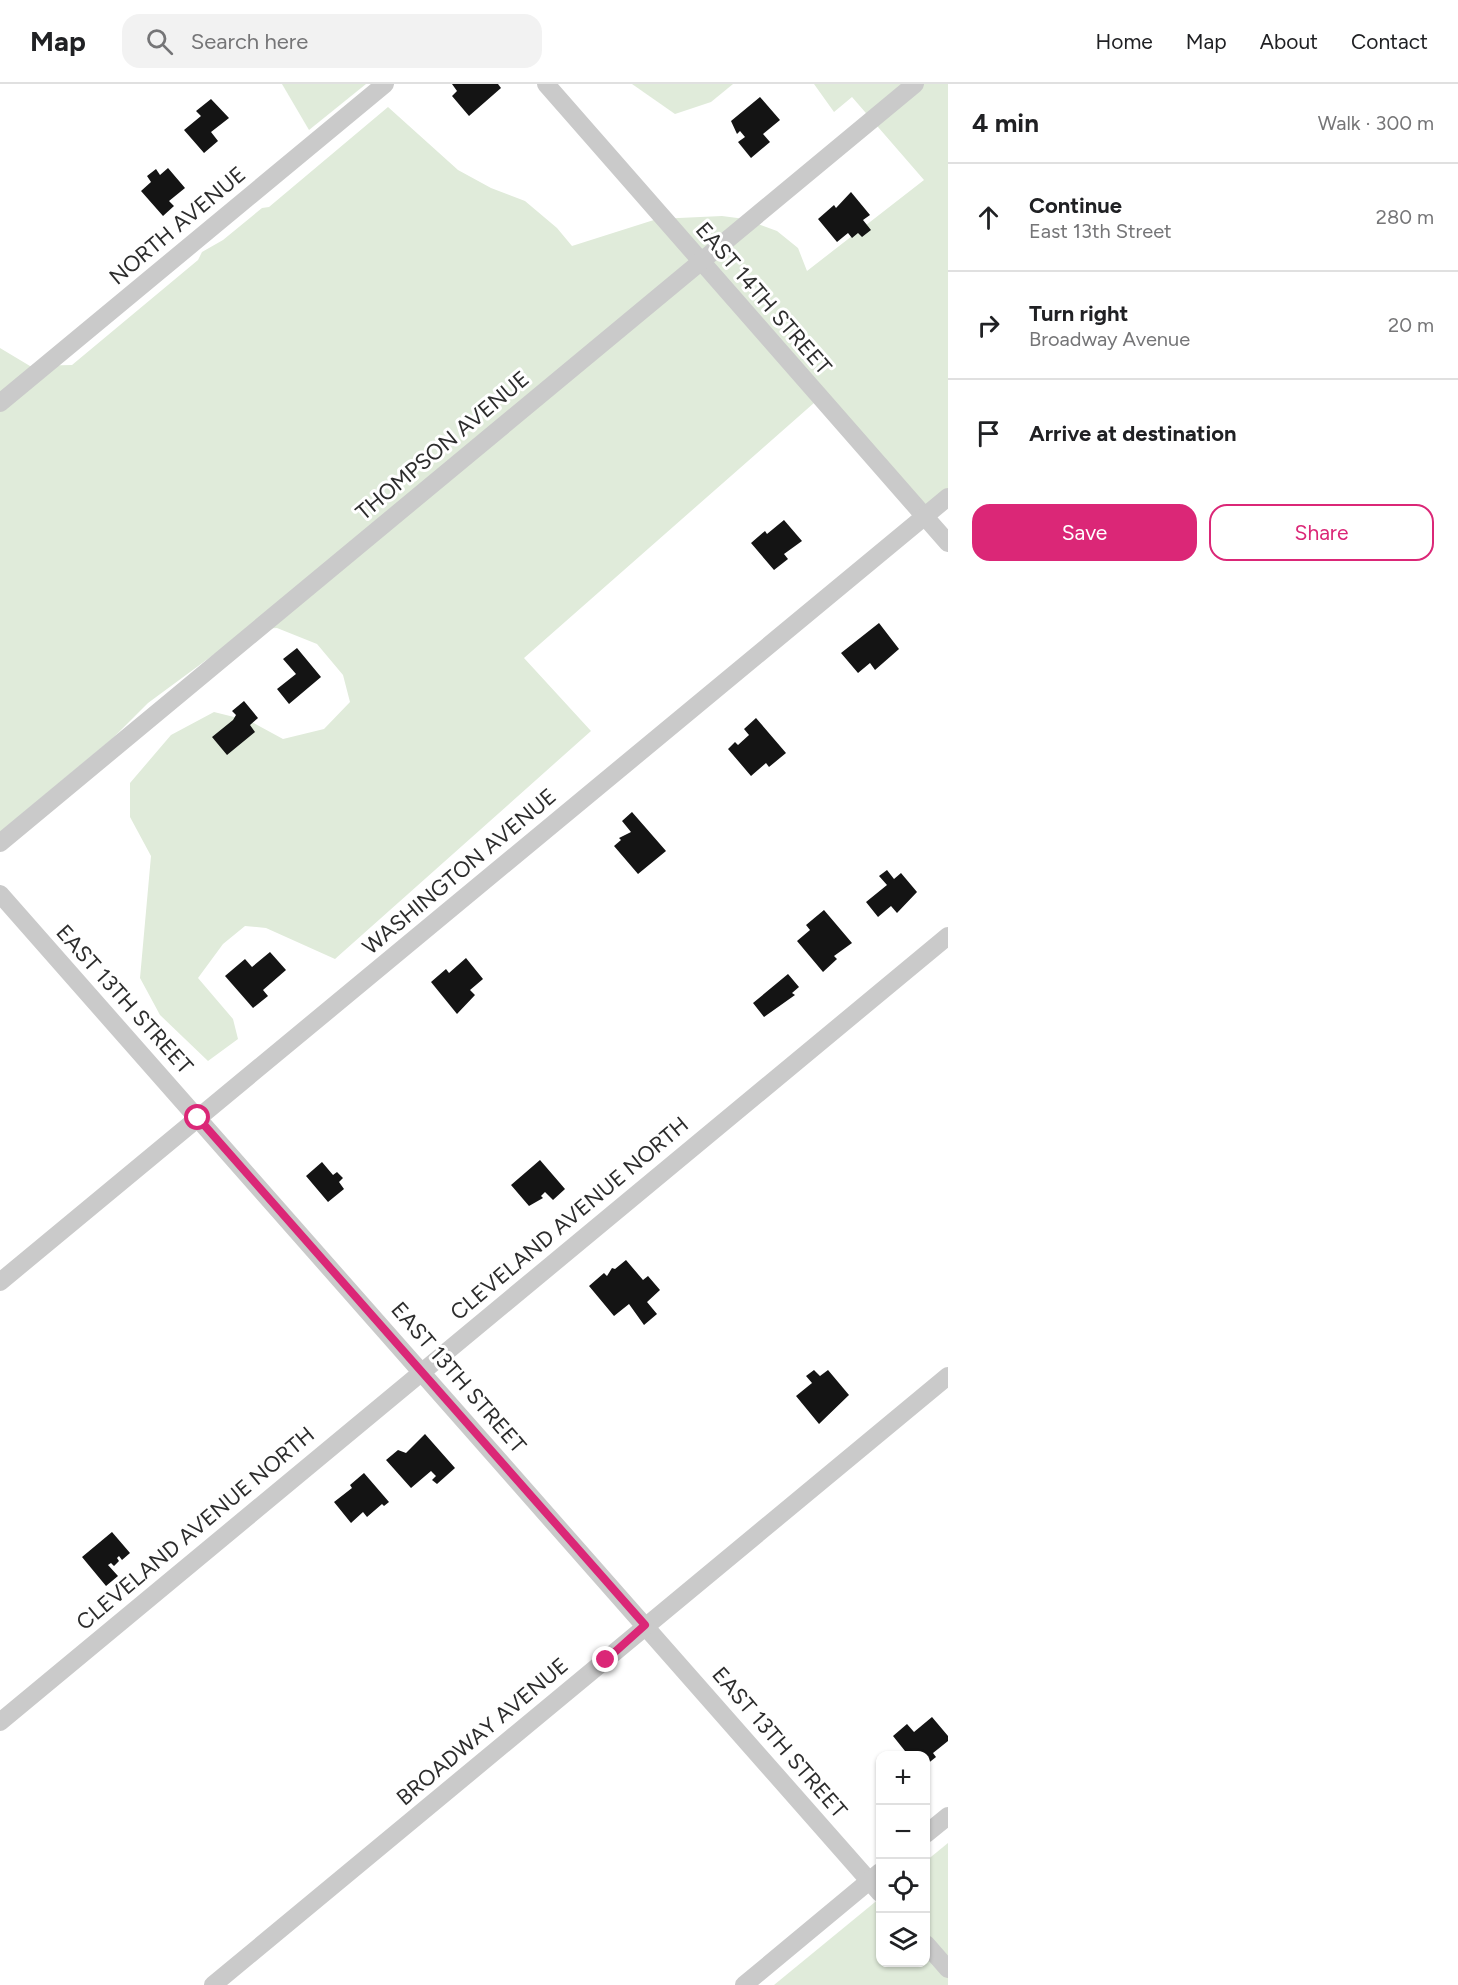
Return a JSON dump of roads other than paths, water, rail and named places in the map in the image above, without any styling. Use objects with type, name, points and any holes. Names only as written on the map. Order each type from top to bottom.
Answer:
[{"type":"street","name":"NORTH AVENUE","points":[[0,403],[385,84]]},
{"type":"street","name":"EAST 14TH STREET","points":[[546,84],[948,543]]},
{"type":"street","name":"THOMPSON AVENUE","points":[[0,843],[915,84]]},
{"type":"street","name":"WASHINGTON AVENUE","points":[[0,1282],[948,497]]},
{"type":"street","name":"EAST 13TH STREET","points":[[0,894],[645,1625],[876,1881]]},
{"type":"street","name":"CLEVELAND AVENUE NORTH","points":[[0,1722],[948,936]]},
{"type":"street","name":"BROADWAY AVENUE","points":[[213,1985],[948,1376]]},
{"type":"street","points":[[930,1831],[948,1816]]},
{"type":"street","points":[[744,1985],[876,1883]]},
{"type":"street","points":[[930,1949],[948,1970]]}]
